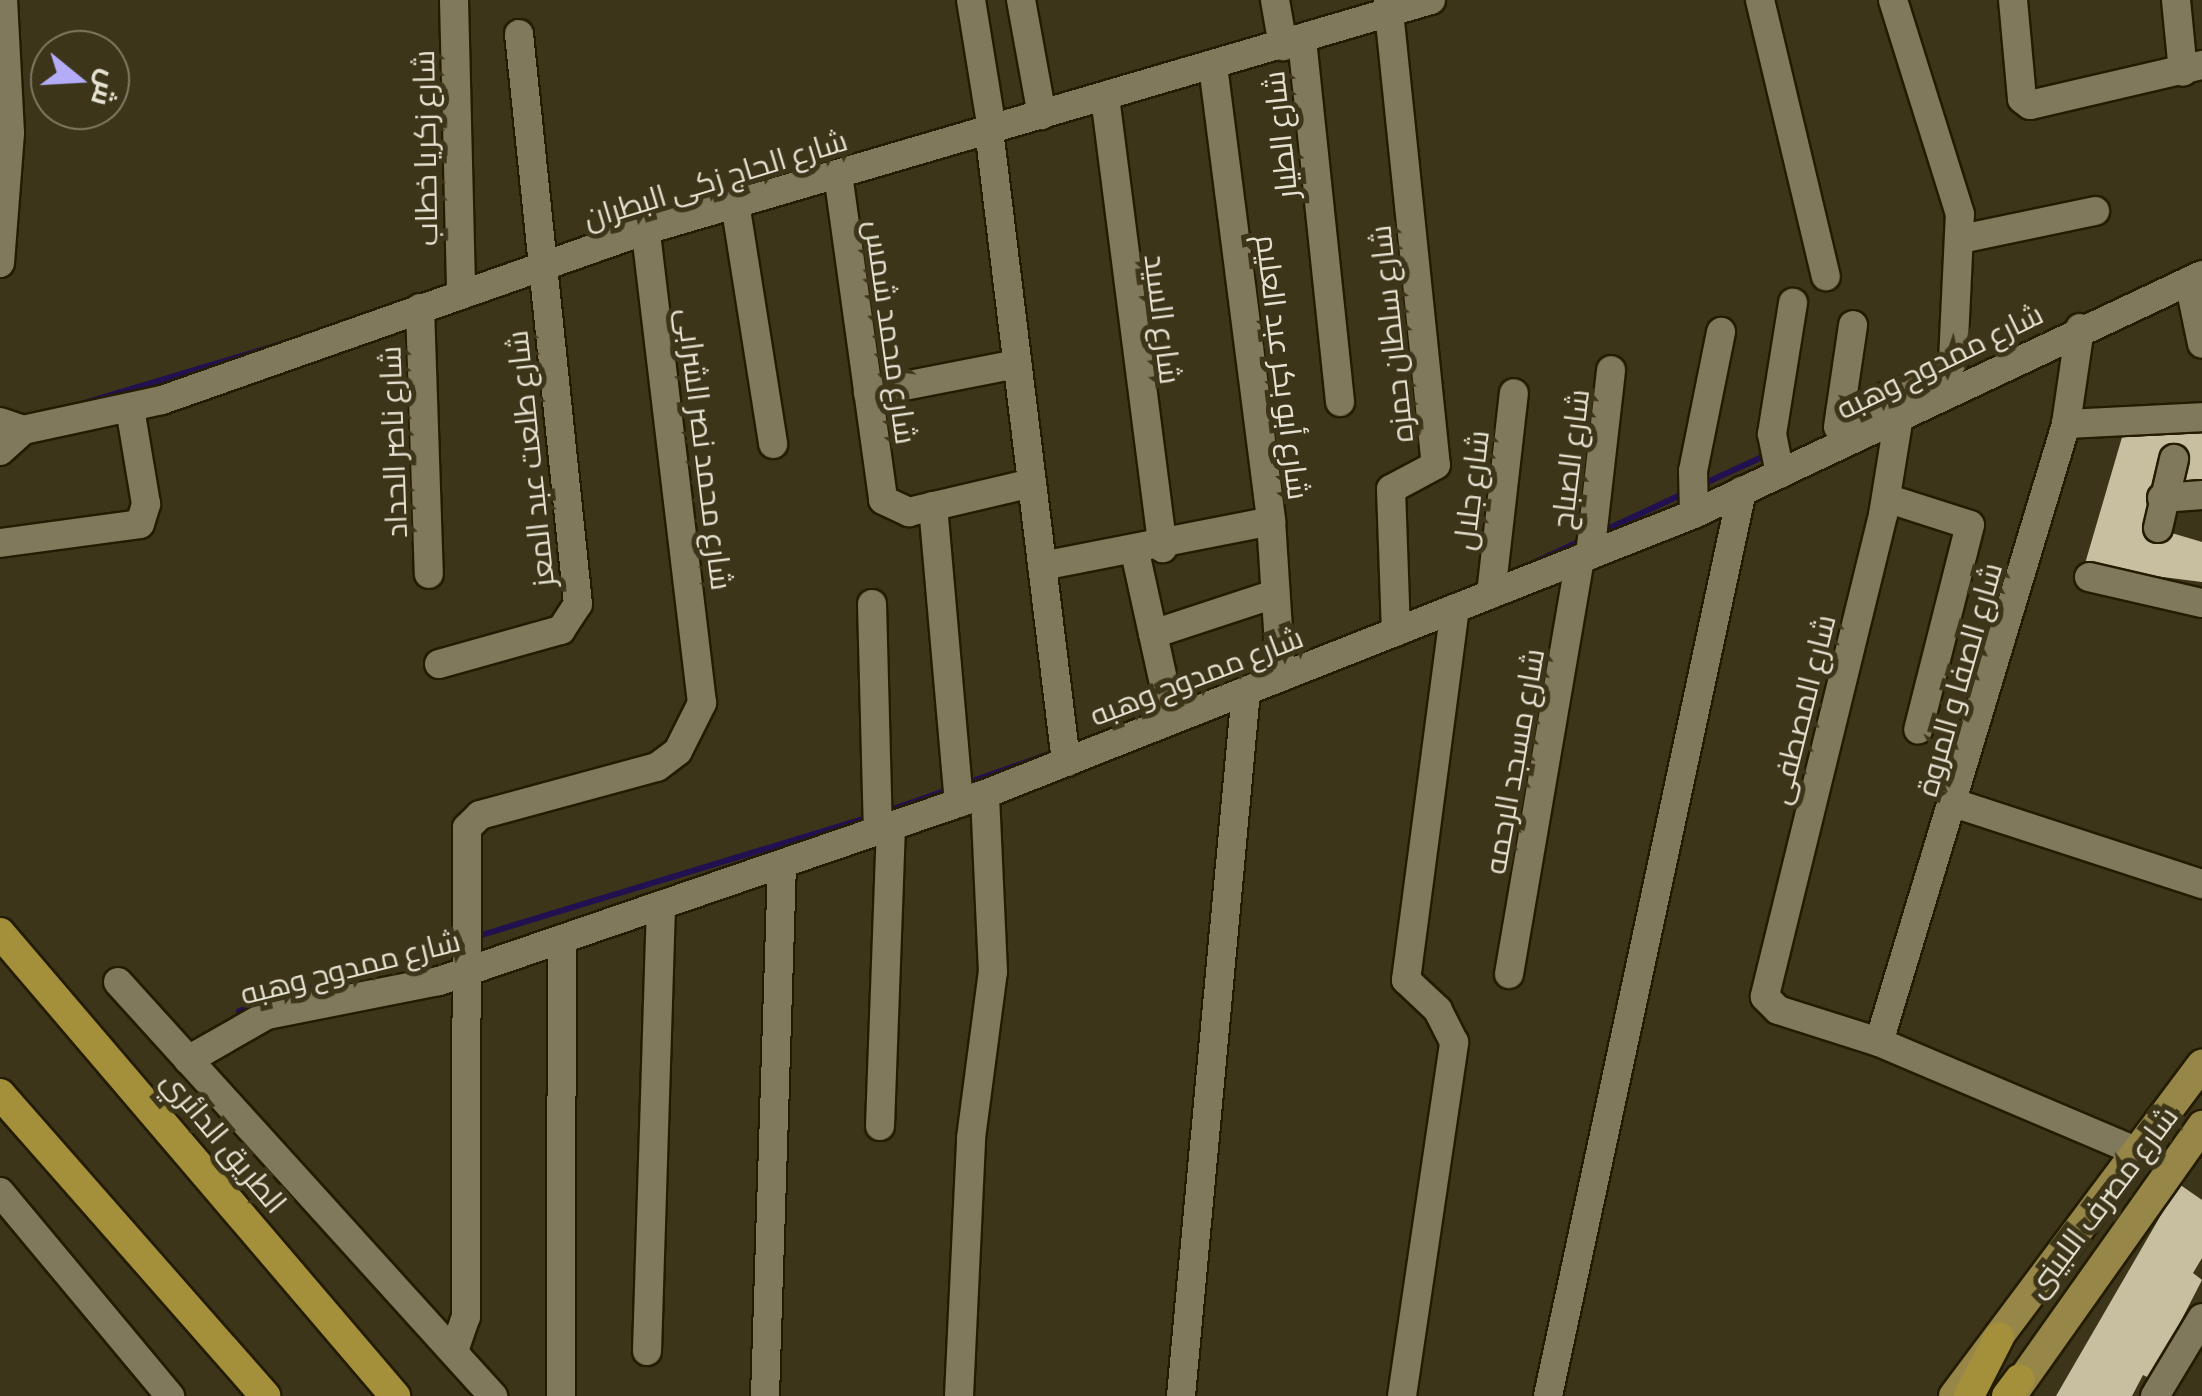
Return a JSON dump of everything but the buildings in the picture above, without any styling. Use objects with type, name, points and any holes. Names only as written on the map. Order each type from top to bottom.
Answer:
[{"type":"highway","name":"الطريق الدائري","points":[[0,933],[395,1396]]},
{"type":"highway","points":[[0,1094],[265,1396]]},
{"type":"highway","points":[[1969,1396],[1999,1337]]},
{"type":"main road","name":"شارع مصرف اللبينى","points":[[1954,1396],[2202,1064]]},
{"type":"main road","name":"شارع مصرف اللبينى","points":[[2013,1390],[2202,1126]]},
{"type":"street","name":"شارع زكريا خطاب","points":[[454,0],[461,294]]},
{"type":"street","points":[[971,0],[1064,752]]},
{"type":"street","points":[[1022,0],[1042,115]]},
{"type":"street","name":"شارع الطيار","points":[[1275,0],[1293,43],[1340,402]]},
{"type":"street","name":"شارع الحاج زكى البطران","points":[[0,451],[12,426],[130,408],[646,230],[1293,43],[1388,8],[1431,0]]},
{"type":"street","points":[[1760,0],[1826,276]]},
{"type":"street","points":[[2013,0],[2022,99],[2034,104],[2193,69],[2176,0]]},
{"type":"street","points":[[1840,414],[1948,371],[1961,239],[1893,2]]},
{"type":"street","name":"شارع سلطان حمزه","points":[[1388,8],[1436,458],[1432,470],[1399,478],[1391,489],[1396,632]]},
{"type":"street","points":[[0,263],[6,11]]},
{"type":"street","points":[[519,34],[542,267]]},
{"type":"street","name":"شارع أبو بكر عبد العليم","points":[[1213,66],[1271,521],[1280,669]]},
{"type":"street","name":"شارع السيد","points":[[1105,97],[1149,550],[1153,634],[1170,712]]},
{"type":"street","name":"شارع محمد شمس","points":[[838,174],[883,500],[898,511],[933,506]]},
{"type":"street","points":[[736,203],[773,444]]},
{"type":"street","points":[[1961,239],[2095,211]]},
{"type":"street","name":"شارع محمد نصر الشرابى","points":[[470,949],[464,847],[473,820],[656,767],[694,728],[702,676],[646,230]]},
{"type":"street","name":"شارع طلعت عبد المعز","points":[[439,664],[561,630],[576,615],[542,267]]},
{"type":"street","points":[[2195,278],[2202,344]]},
{"type":"street","name":"شارع ممدوح وهبه","points":[[188,1060],[267,1015],[470,949],[562,939],[782,864],[881,820],[965,792],[1170,712],[1246,691],[1280,669],[1396,632],[1455,608],[1492,583],[1589,544],[1693,494],[1742,491],[2080,328],[2195,278]]},
{"type":"street","points":[[1780,474],[1772,434],[1793,303]]},
{"type":"street","name":"شارع ناصر الحداد","points":[[420,308],[429,574]]},
{"type":"street","points":[[1836,447],[1853,325]]},
{"type":"street","name":"شارع الصفا و المروة","points":[[1878,1042],[1956,804],[2066,424],[2080,328]]},
{"type":"street","points":[[1693,494],[1722,332]]},
{"type":"street","points":[[868,393],[1017,364]]},
{"type":"street","name":"شارع الصباح","points":[[1589,544],[1612,370]]},
{"type":"street","name":"شارع جلال","points":[[1492,583],[1514,393]]},
{"type":"street","points":[[0,544],[140,524],[146,504],[130,408]]},
{"type":"street","name":"شارع المصطفى","points":[[1878,1042],[1778,1010],[1766,987],[1886,498],[1899,416]]},
{"type":"street","points":[[2066,424],[2202,416]]},
{"type":"street","points":[[2158,528],[2174,459]]},
{"type":"street","points":[[959,1396],[971,1138],[993,972],[965,792],[933,506],[1032,483]]},
{"type":"street","points":[[1548,1396],[1742,491]]},
{"type":"street","points":[[2162,498],[2202,495]]},
{"type":"street","points":[[1886,498],[1970,525],[1918,730]]},
{"type":"street","points":[[1042,566],[1149,550],[1271,521]]},
{"type":"street","name":"شارع مسجد الرحمه","points":[[1509,974],[1589,544]]},
{"type":"street","points":[[2089,577],[2202,603]]},
{"type":"street","points":[[1153,634],[1275,594]]},
{"type":"street","points":[[872,604],[881,820],[880,1126]]},
{"type":"street","points":[[1402,1396],[1454,1042],[1438,1010],[1406,980],[1455,608]]},
{"type":"street","points":[[1181,1396],[1246,691]]},
{"type":"street","points":[[1956,804],[2202,884]]},
{"type":"street","points":[[765,1396],[782,864]]},
{"type":"street","points":[[647,1351],[661,905]]},
{"type":"street","points":[[562,939],[562,1396]]},
{"type":"street","points":[[454,1350],[466,1317],[470,949]]},
{"type":"street","points":[[118,982],[493,1396]]},
{"type":"street","points":[[1878,1042],[2138,1152]]},
{"type":"street","points":[[0,1192],[170,1396]]},
{"type":"street","points":[[2156,1396],[2202,1318]]},
{"type":"waterway","points":[[87,402],[291,341]]},
{"type":"waterway","points":[[1701,485],[1764,456]]},
{"type":"waterway","points":[[1601,532],[1685,493]]},
{"type":"waterway","points":[[1533,563],[1585,539]]},
{"type":"waterway","points":[[967,783],[1049,754]]},
{"type":"waterway","points":[[887,811],[950,789]]},
{"type":"waterway","points":[[475,937],[870,817]]},
{"type":"waterway","points":[[270,1001],[459,942]]},
{"type":"waterway","points":[[239,1011],[258,1005]]}]
